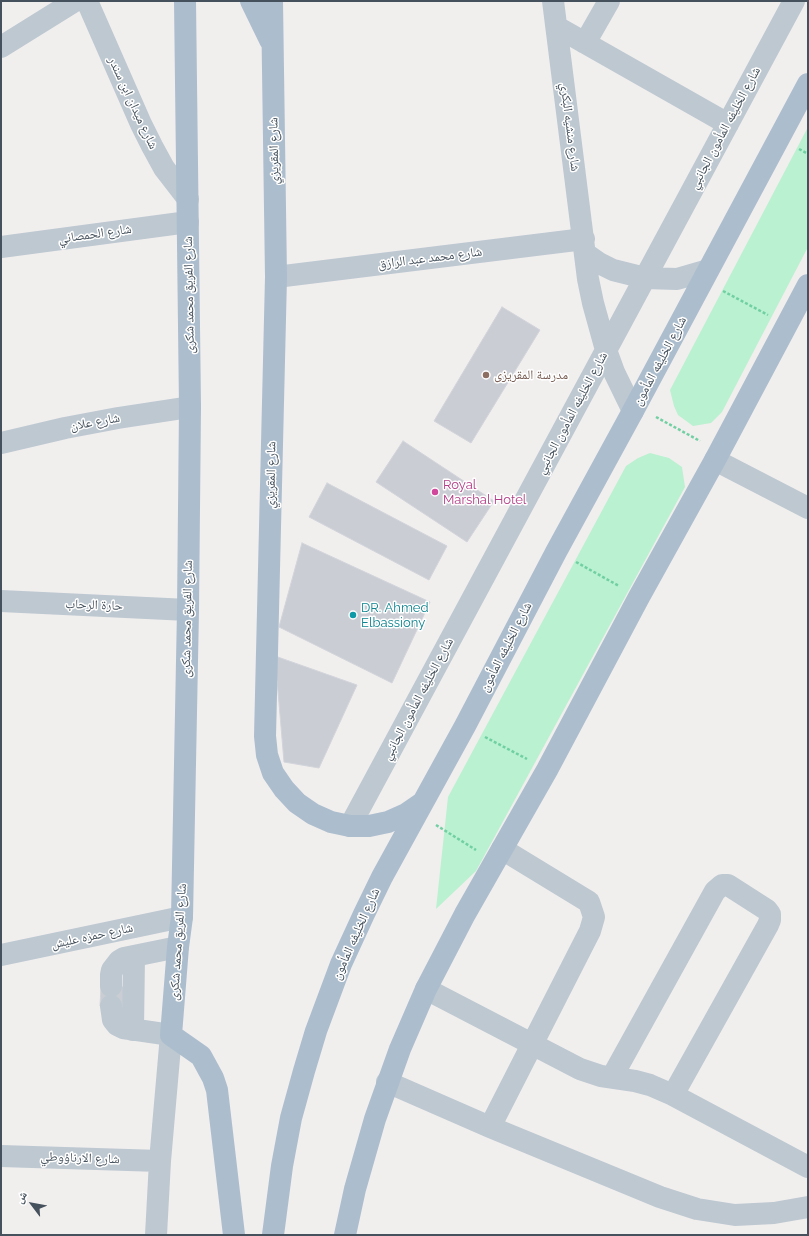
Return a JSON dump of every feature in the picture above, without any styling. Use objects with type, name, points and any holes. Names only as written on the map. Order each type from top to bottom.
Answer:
[{"type":"main road","name":"شارع الفريق محمد شكرى","points":[[171,1035],[182,917],[188,610],[190,407],[185,1]]},
{"type":"main road","points":[[251,1],[272,45]]},
{"type":"main road","name":"شارع المقريزي","points":[[272,1],[276,277],[265,729],[267,755],[273,773],[284,789],[297,803],[319,817],[331,822],[350,826],[369,826],[388,822],[419,808]]},
{"type":"main road","name":"شارع الخليفه المأمون","points":[[273,1235],[282,1166],[291,1118],[316,1031],[341,964],[364,914],[382,877],[419,808],[466,726],[556,552],[808,84]]},
{"type":"main road","points":[[345,1235],[364,1154],[387,1082],[426,989],[465,914],[547,770],[808,285]]},
{"type":"main road","points":[[171,1035],[201,1056],[214,1078],[217,1090],[234,1235]]},
{"type":"street","points":[[1,47],[75,1]]},
{"type":"street","name":"شارع ميدان ابن سندر","points":[[87,1],[152,146],[164,168],[188,199]]},
{"type":"street","name":"شارع منشيه البكري","points":[[554,1],[593,303],[606,350],[614,372],[634,409]]},
{"type":"street","points":[[585,43],[609,1]]},
{"type":"street","name":"شارع الخليفه المأمون الجانبي","points":[[350,826],[794,1]]},
{"type":"street","points":[[557,27],[728,124]]},
{"type":"street","name":"شارع الحمصاني","points":[[1,247],[188,222]]},
{"type":"street","points":[[585,246],[599,263],[613,270],[645,278],[677,278],[706,275]]},
{"type":"street","name":"شارع محمد عبد الرازق","points":[[276,277],[585,246]]},
{"type":"street","name":"شارع علان","points":[[1,443],[65,428],[190,407]]},
{"type":"street","points":[[717,456],[808,508]]},
{"type":"street","name":"حارة الرحاب","points":[[1,601],[188,610]]},
{"type":"street","points":[[490,1127],[590,932],[594,917],[589,902],[499,855]]},
{"type":"street","points":[[612,1077],[715,891],[722,885],[728,885],[767,910],[770,914],[770,920],[673,1095]]},
{"type":"street","name":"شارع حمزه عليش","points":[[1,955],[182,917]]},
{"type":"street","points":[[171,1035],[133,1030],[123,1028],[118,1025],[111,1015],[111,975],[115,966],[124,958],[178,947]]},
{"type":"street","points":[[133,1030],[134,956]]},
{"type":"street","points":[[426,989],[589,1073],[635,1081],[650,1085],[673,1095],[808,1168]]},
{"type":"street","name":"شارع الفريق محمد شكرى","points":[[156,1235],[160,1161],[171,1035]]},
{"type":"street","points":[[387,1082],[490,1127],[660,1197],[696,1209],[735,1215],[774,1213],[808,1207]]},
{"type":"street","name":"شارع الارناؤوطي","points":[[1,1156],[160,1161]]},
{"type":"path","points":[[706,275],[787,325]]},
{"type":"path","points":[[634,409],[717,456]]},
{"type":"path","points":[[556,552],[640,597]]},
{"type":"path","points":[[466,726],[547,770]]},
{"type":"path","points":[[419,808],[499,855]]},
{"type":"green space","points":[[808,127],[808,247],[722,412],[711,423],[693,426],[678,415],[670,390]]},
{"type":"green space","points":[[650,453],[669,458],[682,467],[685,487],[476,871],[436,909],[448,797],[626,466],[638,458]]},
{"type":"building","name":"مدرسة المقريزى","points":[[502,307],[540,330],[471,443],[434,421]]},
{"type":"building","name":"Royal Marshal Hotel","points":[[403,441],[494,501],[467,542],[376,482]]},
{"type":"building","points":[[327,483],[447,546],[429,580],[309,517]]},
{"type":"building","name":"DR. Ahmed Elbassiony","points":[[302,543],[430,602],[392,683],[279,627]]},
{"type":"building","points":[[275,656],[357,685],[319,768],[284,762]]},
{"type":"building","points":[[101,986],[124,987],[123,1006],[100,1006]]},
{"type":"place","name":"مدرسة المقريزى","points":[[486,375]]},
{"type":"place","name":"Royal Marshal Hotel","points":[[435,492]]},
{"type":"place","name":"DR. Ahmed Elbassiony","points":[[353,615]]}]
